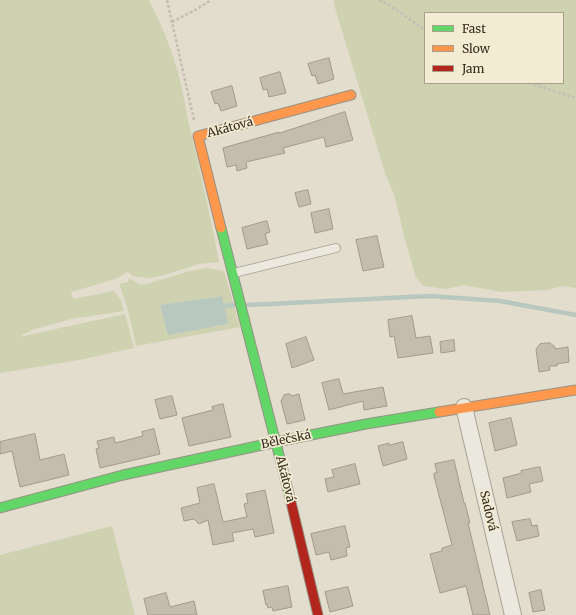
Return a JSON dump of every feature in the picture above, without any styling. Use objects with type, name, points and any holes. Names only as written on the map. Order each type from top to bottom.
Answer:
[{"type":"street","name":"Akátová","points":[[318,615],[276,442],[198,136],[351,95]]},
{"type":"street","name":"Bělečská","points":[[0,508],[123,475],[276,442],[366,424],[464,407],[576,390]]},
{"type":"street","name":"Sadová","points":[[464,407],[513,615]]},
{"type":"lane","points":[[233,273],[336,248]]},
{"type":"path","points":[[167,0],[198,136]]},
{"type":"path","points":[[172,22],[197,9],[210,0]]},
{"type":"path","points":[[379,0],[389,5],[424,29]]},
{"type":"path","points":[[532,84],[576,98]]},
{"type":"green space","points":[[0,0],[149,0],[160,22],[174,58],[219,262],[199,264],[165,275],[150,278],[133,276],[128,272],[115,279],[71,292],[73,299],[114,291],[121,300],[124,311],[71,319],[32,330],[19,337],[125,314],[134,348],[79,360],[0,373]]},
{"type":"green space","points":[[334,0],[576,0],[576,288],[562,286],[548,290],[501,292],[464,285],[445,289],[424,286],[416,278],[395,197],[385,173],[335,8]]},
{"type":"green space","points":[[206,268],[224,271],[240,327],[136,346],[129,315],[119,284],[128,282],[129,278],[141,285]],"holes":[[[221,296],[228,324],[214,327],[165,321],[161,305]]]},
{"type":"green space","points":[[112,526],[135,615],[0,615],[0,555]]},
{"type":"shaded area","points":[[222,296],[228,324],[168,335],[160,305]]},
{"type":"building","points":[[329,58],[334,79],[318,84],[315,75],[312,76],[308,64]]},
{"type":"building","points":[[280,72],[286,93],[269,97],[267,89],[263,90],[260,78]]},
{"type":"building","points":[[232,86],[237,106],[221,111],[218,103],[215,104],[211,92]]},
{"type":"building","points":[[345,112],[353,140],[326,147],[324,137],[283,148],[285,153],[246,162],[247,168],[237,171],[236,165],[227,167],[223,148],[279,133]]},
{"type":"building","points":[[308,190],[311,204],[299,207],[295,193]]},
{"type":"building","points":[[329,209],[333,229],[315,233],[311,213]]},
{"type":"building","points":[[267,221],[270,232],[265,234],[268,244],[247,249],[242,228]]},
{"type":"building","points":[[377,236],[384,267],[363,271],[356,240]]},
{"type":"building","points":[[412,316],[416,338],[430,336],[433,353],[398,358],[394,336],[390,337],[388,320]]},
{"type":"building","points":[[306,337],[314,360],[292,368],[286,344]]},
{"type":"building","points":[[454,340],[455,351],[441,353],[440,342]]},
{"type":"building","points":[[550,343],[555,347],[555,349],[568,347],[569,362],[557,364],[557,366],[549,366],[550,370],[539,372],[536,349],[540,344]]},
{"type":"building","points":[[339,379],[343,394],[383,387],[387,406],[364,410],[363,401],[329,410],[322,383]]},
{"type":"building","points":[[290,394],[292,396],[299,394],[305,420],[287,424],[281,401],[284,395]]},
{"type":"building","points":[[172,396],[177,415],[160,419],[155,400]]},
{"type":"building","points":[[223,404],[231,437],[189,446],[182,418],[213,410],[212,407]]},
{"type":"building","points":[[511,418],[517,445],[495,451],[489,423]]},
{"type":"building","points":[[154,429],[160,454],[100,468],[96,449],[99,448],[97,441],[114,437],[115,443],[143,436],[142,432]]},
{"type":"building","points":[[35,434],[40,460],[64,454],[69,475],[20,487],[12,451],[0,454],[0,442]]},
{"type":"building","points":[[403,442],[407,459],[383,466],[378,446],[389,443],[389,445]]},
{"type":"building","points":[[454,460],[470,523],[468,523],[490,615],[473,615],[466,586],[440,593],[430,554],[442,551],[442,548],[452,545],[434,473],[437,473],[435,464]]},
{"type":"building","points":[[355,464],[360,484],[328,492],[325,479],[334,477],[332,470]]},
{"type":"building","points":[[540,467],[543,481],[529,484],[531,492],[507,498],[503,478],[522,473],[521,471]]},
{"type":"building","points":[[214,484],[223,522],[247,517],[244,504],[248,503],[246,494],[265,490],[274,533],[255,537],[253,529],[232,533],[234,541],[213,545],[208,520],[199,524],[194,519],[184,521],[181,508],[200,503],[197,488]]},
{"type":"building","points":[[530,519],[532,526],[537,525],[539,536],[517,541],[512,522]]},
{"type":"building","points":[[345,526],[350,547],[346,548],[347,556],[331,560],[329,552],[316,555],[311,534]]},
{"type":"building","points":[[288,586],[292,607],[273,611],[272,607],[268,608],[263,591]]},
{"type":"building","points":[[348,587],[353,606],[330,612],[325,592]]},
{"type":"building","points":[[541,590],[545,610],[533,612],[529,593]]},
{"type":"building","points":[[166,593],[170,607],[194,601],[197,615],[148,615],[144,599]]},
{"type":"waterway","points":[[248,305],[430,296],[500,301],[576,315]]},
{"type":"waterway","points":[[224,306],[234,305]]},
{"type":"traffic: fast","points":[[221,228],[290,498]]},
{"type":"traffic: fast","points":[[0,508],[123,475],[366,424],[439,412]]},
{"type":"traffic: slow","points":[[221,228],[198,136],[351,95]]},
{"type":"traffic: slow","points":[[439,412],[576,390]]},
{"type":"traffic: jam","points":[[290,498],[318,615]]}]
